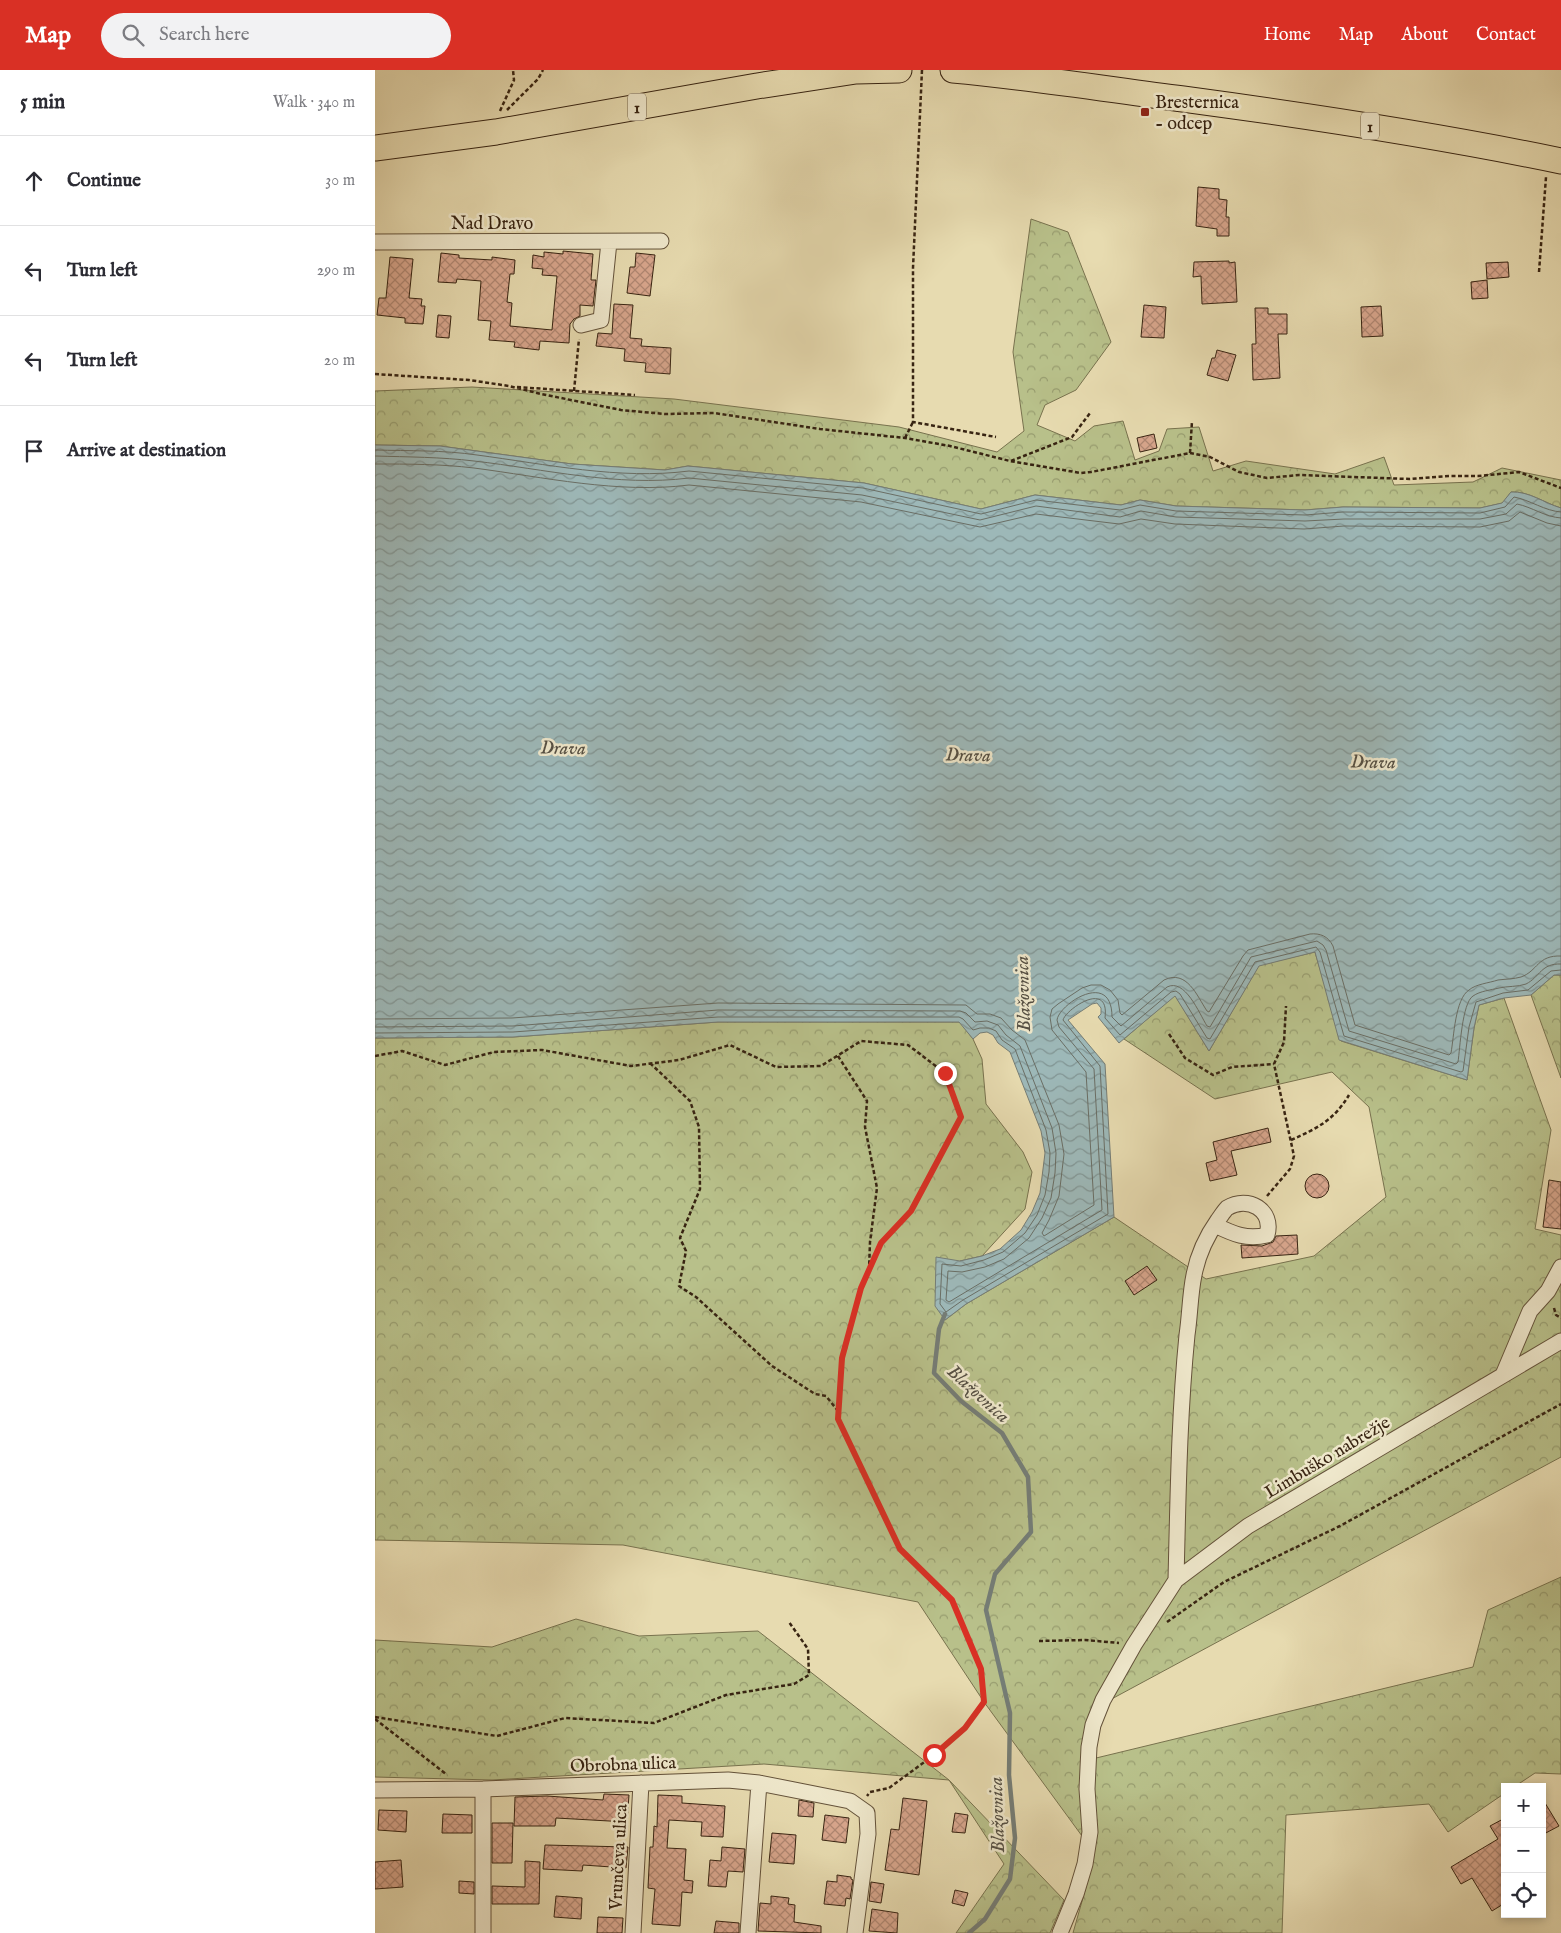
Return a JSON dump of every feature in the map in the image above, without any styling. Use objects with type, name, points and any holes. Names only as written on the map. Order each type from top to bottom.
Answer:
[{"type":"main road","name":"1","points":[[375,148],[496,126],[767,84],[856,71],[899,70]]},
{"type":"main road","name":"1","points":[[953,70],[1014,76],[1356,124],[1497,148],[1554,160]]},
{"type":"street","name":"Nad Dravo","points":[[375,250],[375,242],[661,241]]},
{"type":"street","points":[[581,326],[601,320],[609,242]]},
{"type":"street","points":[[1176,1580],[1178,1476],[1183,1383],[1194,1275],[1204,1240],[1215,1225],[1227,1209],[1241,1203],[1258,1207],[1267,1215],[1269,1228],[1267,1235],[1255,1238],[1235,1235],[1215,1225]]},
{"type":"street","points":[[1503,1375],[1530,1311],[1548,1291],[1561,1267]]},
{"type":"street","name":"Limbuško nabrežje","points":[[1060,1933],[1076,1894],[1085,1864],[1090,1832],[1087,1788],[1089,1747],[1093,1725],[1103,1700],[1134,1645],[1176,1580],[1247,1526],[1561,1341]]},
{"type":"street","name":"Obrobna ulica","points":[[375,1790],[483,1789],[728,1780],[759,1783],[850,1801],[867,1813]]},
{"type":"street","name":"Vrunčeva ulica","points":[[633,1933],[641,1783]]},
{"type":"street","points":[[748,1933],[759,1783]]},
{"type":"street","points":[[483,1789],[483,1933]]},
{"type":"street","points":[[855,1933],[868,1834],[867,1813]]},
{"type":"path","points":[[496,126],[514,80],[513,70]]},
{"type":"path","points":[[496,126],[538,79],[543,70]]},
{"type":"path","points":[[905,438],[913,422],[913,268],[922,70]]},
{"type":"path","points":[[1539,272],[1554,160]]},
{"type":"path","points":[[574,391],[581,326]]},
{"type":"path","points":[[375,374],[469,380],[509,386],[635,395]]},
{"type":"path","points":[[509,386],[621,410],[665,414],[714,413],[820,429],[905,438],[950,446],[1010,461],[1081,472],[1091,472],[1190,453],[1210,457],[1239,472],[1267,478],[1299,475],[1410,479],[1519,472],[1561,488]]},
{"type":"path","points":[[1010,461],[1072,437],[1090,413]]},
{"type":"path","points":[[1190,453],[1192,421]]},
{"type":"path","points":[[913,422],[995,437]]},
{"type":"path","points":[[1258,1207],[1290,1168],[1294,1156],[1274,1064],[1284,1042],[1286,1006]]},
{"type":"path","points":[[1169,1034],[1185,1058],[1213,1075],[1232,1067],[1274,1064]]},
{"type":"path","points":[[375,1056],[403,1051],[445,1065],[494,1052],[542,1050],[631,1066],[679,1060],[730,1046],[776,1067],[821,1066],[861,1041],[908,1046],[945,1073],[961,1117],[911,1211],[881,1243],[861,1288],[842,1358],[838,1419],[900,1549],[952,1600],[981,1669],[984,1702],[965,1728],[934,1755],[889,1788],[870,1792],[866,1797],[867,1813]]},
{"type":"path","points":[[838,1055],[867,1101],[865,1127],[877,1188],[869,1242],[869,1271]]},
{"type":"path","points":[[650,1064],[690,1101],[699,1127],[700,1189],[680,1238],[686,1251],[679,1286],[697,1297],[772,1366],[815,1394],[826,1396],[838,1411]]},
{"type":"path","points":[[1291,1140],[1327,1122],[1343,1106],[1349,1095]]},
{"type":"path","points":[[1167,1622],[1224,1582],[1340,1526],[1561,1404]]},
{"type":"path","points":[[375,1718],[497,1736],[565,1718],[654,1723],[726,1695],[794,1684],[809,1675],[808,1649],[789,1622]]},
{"type":"path","points":[[1039,1641],[1085,1640],[1134,1645]]},
{"type":"path","points":[[375,1718],[465,1788]]},
{"type":"green space","points":[[1031,219],[1068,232],[1111,342],[1076,390],[1045,405],[1037,425],[1075,441],[1094,426],[1123,421],[1135,460],[1159,451],[1167,429],[1199,427],[1213,471],[1246,461],[1335,474],[1384,457],[1394,485],[1473,482],[1502,468],[1561,480],[1561,508],[1524,493],[1511,492],[1503,503],[1480,508],[1343,507],[1305,510],[1176,506],[1140,500],[1121,505],[1035,495],[981,509],[864,483],[688,466],[665,470],[572,464],[440,446],[375,445],[375,391],[472,387],[674,399],[899,427],[997,452],[1024,431],[1013,352]]},
{"type":"green space","points":[[1315,952],[1341,1041],[1467,1080],[1479,1005],[1504,998],[1551,1130],[1535,1229],[1561,1235],[1561,1457],[1106,1702],[1097,1704],[1082,1836],[984,1702],[918,1602],[623,1545],[375,1540],[375,1038],[513,1037],[718,1022],[960,1022],[973,1039],[982,1059],[986,1104],[1023,1152],[1032,1172],[1025,1209],[982,1256],[960,1261],[945,1320],[966,1304],[1114,1217],[1206,1279],[1314,1256],[1386,1197],[1369,1107],[1332,1072],[1215,1099],[1124,1039],[1175,995],[1209,1051],[1259,965]]},
{"type":"green space","points":[[1554,975],[1561,975],[1561,1078],[1531,995]]},
{"type":"green space","points":[[1561,1577],[1561,1774],[1535,1773],[1520,1783],[1501,1783],[1501,1796],[1448,1832],[1429,1804],[1286,1815],[1282,1933],[1073,1933],[1090,1873],[1092,1759],[1473,1667],[1488,1610]]},
{"type":"green space","points":[[576,1619],[639,1636],[758,1631],[949,1780],[764,1764],[492,1780],[375,1777],[375,1640],[492,1647]]},
{"type":"green space","points":[[949,1780],[1064,1900],[1050,1933],[956,1933],[1004,1864]]},
{"type":"water","name":"Drava","points":[[375,445],[440,446],[572,464],[665,470],[688,466],[864,483],[981,509],[1035,495],[1121,505],[1140,500],[1176,506],[1305,510],[1343,507],[1480,508],[1502,503],[1511,492],[1524,493],[1561,508],[1561,975],[1554,975],[1531,995],[1504,998],[1479,1005],[1467,1080],[1339,1040],[1315,952],[1259,966],[1209,1051],[1175,996],[1119,1043],[1098,1017],[1101,1014],[1101,1008],[1097,1003],[1092,1004],[1068,1020],[1105,1064],[1114,1217],[966,1304],[945,1320],[935,1306],[936,1257],[960,1261],[982,1256],[1000,1249],[1021,1230],[1032,1212],[1040,1193],[1045,1153],[1041,1131],[1010,1052],[998,1043],[993,1035],[987,1032],[980,1033],[973,1039],[959,1022],[718,1022],[513,1037],[375,1038]]},
{"type":"building","points":[[1198,187],[1219,189],[1219,199],[1227,200],[1226,217],[1229,217],[1229,236],[1217,236],[1217,229],[1196,226]]},
{"type":"building","points":[[563,251],[593,254],[591,280],[596,280],[593,306],[580,305],[580,316],[570,324],[569,343],[540,341],[539,350],[514,347],[515,342],[489,340],[491,321],[478,320],[481,281],[457,279],[456,283],[438,282],[441,253],[459,255],[459,258],[492,260],[492,257],[515,260],[514,274],[510,274],[507,302],[512,303],[510,326],[552,330],[557,276],[542,275],[543,269],[532,268],[533,255],[544,257],[544,252],[563,254]]},
{"type":"building","points":[[636,253],[655,255],[650,296],[627,293],[630,267],[635,267]]},
{"type":"building","points":[[390,257],[413,259],[409,298],[422,299],[421,306],[425,306],[423,324],[405,323],[405,318],[377,315],[379,298],[386,298]]},
{"type":"building","points":[[1229,261],[1229,263],[1235,262],[1237,302],[1202,304],[1201,276],[1193,277],[1194,262]]},
{"type":"building","points":[[1508,262],[1509,277],[1487,279],[1486,263]]},
{"type":"building","points":[[1487,280],[1488,298],[1472,299],[1471,282]]},
{"type":"building","points":[[614,304],[633,305],[630,338],[642,339],[641,346],[671,348],[670,374],[645,372],[646,363],[624,361],[625,349],[596,346],[598,333],[612,334]]},
{"type":"building","points":[[1144,305],[1166,307],[1164,338],[1141,337]]},
{"type":"building","points":[[1381,306],[1383,336],[1362,337],[1361,307]]},
{"type":"building","points":[[1255,308],[1268,308],[1268,314],[1287,314],[1287,334],[1278,334],[1280,378],[1253,380],[1252,344],[1256,344]]},
{"type":"building","points":[[438,315],[451,316],[449,338],[436,337]]},
{"type":"building","points":[[1217,350],[1236,355],[1228,381],[1207,375],[1212,358],[1215,358]]},
{"type":"building","points":[[1154,434],[1157,448],[1140,452],[1137,438]]},
{"type":"building","points":[[1268,1128],[1271,1142],[1231,1151],[1237,1175],[1210,1181],[1206,1163],[1217,1160],[1213,1142]]},
{"type":"building","points":[[1317,1174],[1322,1175],[1328,1181],[1328,1191],[1322,1197],[1317,1198],[1312,1197],[1306,1191],[1305,1186],[1306,1181],[1312,1175]]},
{"type":"building","points":[[1549,1180],[1561,1182],[1561,1229],[1543,1227]]},
{"type":"building","points":[[1297,1235],[1298,1254],[1242,1258],[1241,1245],[1262,1246],[1273,1242],[1276,1236]]},
{"type":"building","points":[[1147,1266],[1157,1280],[1134,1295],[1125,1281]]},
{"type":"building","points":[[604,1794],[629,1795],[627,1822],[556,1818],[555,1826],[514,1826],[515,1797],[547,1796],[603,1800]]},
{"type":"building","points":[[658,1795],[682,1796],[682,1803],[725,1806],[723,1837],[701,1836],[702,1822],[669,1820],[667,1848],[686,1849],[684,1880],[693,1881],[692,1893],[682,1892],[680,1926],[652,1924],[655,1889],[648,1888],[650,1847],[653,1847],[654,1826],[657,1827]]},
{"type":"building","points":[[903,1798],[927,1801],[919,1875],[885,1870],[891,1829],[899,1830]]},
{"type":"building","points":[[799,1800],[814,1803],[813,1817],[798,1816]]},
{"type":"building","points":[[1546,1805],[1559,1826],[1546,1833]]},
{"type":"building","points":[[379,1810],[407,1811],[406,1832],[378,1830]]},
{"type":"building","points":[[955,1813],[968,1815],[965,1833],[952,1832]]},
{"type":"building","points":[[443,1814],[472,1815],[472,1833],[442,1833]]},
{"type":"building","points":[[825,1815],[849,1818],[846,1843],[822,1840]]},
{"type":"building","points":[[1501,1820],[1501,1905],[1492,1911],[1472,1878],[1461,1884],[1451,1867],[1498,1839],[1490,1826]]},
{"type":"building","points":[[492,1823],[513,1823],[512,1863],[492,1863]]},
{"type":"building","points":[[772,1833],[796,1835],[794,1864],[769,1862]]},
{"type":"building","points":[[545,1845],[628,1847],[626,1868],[583,1865],[582,1871],[543,1869]]},
{"type":"building","points":[[722,1847],[745,1849],[743,1872],[728,1871],[726,1887],[708,1886],[710,1860],[721,1861]]},
{"type":"building","points":[[401,1860],[403,1887],[375,1889],[375,1862]]},
{"type":"building","points":[[525,1861],[540,1862],[539,1904],[492,1904],[492,1886],[525,1887]]},
{"type":"building","points":[[837,1875],[851,1877],[853,1880],[850,1899],[846,1898],[845,1906],[824,1904],[827,1881],[837,1882]]},
{"type":"building","points":[[459,1881],[474,1882],[474,1894],[459,1893]]},
{"type":"building","points":[[871,1882],[884,1884],[881,1903],[869,1901]]},
{"type":"building","points":[[955,1890],[968,1893],[964,1906],[952,1903]]},
{"type":"building","points":[[556,1896],[582,1898],[581,1919],[554,1917]]},
{"type":"building","points":[[771,1896],[789,1898],[788,1904],[795,1905],[794,1922],[821,1926],[821,1933],[758,1931],[760,1903],[771,1904]]},
{"type":"building","points":[[872,1909],[898,1913],[897,1933],[869,1931]]},
{"type":"building","points":[[598,1917],[623,1918],[622,1933],[597,1933]]},
{"type":"building","points":[[716,1921],[739,1923],[739,1933],[714,1933]]},
{"type":"waterway","name":"Blažovnica","points":[[945,1314],[939,1329],[934,1373],[961,1401],[1002,1433],[1028,1477],[1031,1532],[995,1574],[986,1610],[1010,1713],[1009,1775],[1015,1838],[1010,1879],[985,1919],[969,1933]]},
{"type":"place","name":"Bresternica - odcep","points":[[1145,112]]},
{"type":"route","points":[[934,1755],[965,1728],[984,1702],[981,1669],[952,1600],[900,1549],[838,1419],[842,1358],[861,1288],[881,1243],[911,1211],[961,1117],[945,1073]]}]
